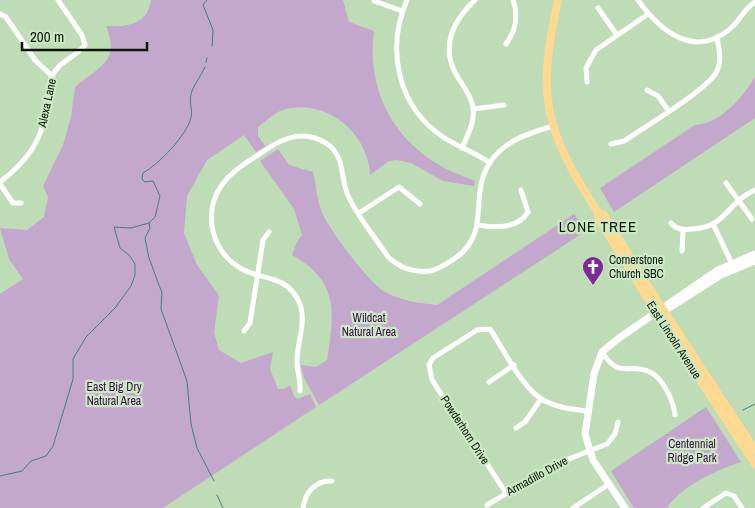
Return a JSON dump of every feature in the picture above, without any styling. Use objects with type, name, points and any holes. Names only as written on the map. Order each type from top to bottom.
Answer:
[{"type":"main road","name":"East Lincoln Avenue","points":[[558,0],[546,66],[547,95],[553,126],[569,166],[599,214],[604,215],[755,464]]},
{"type":"main road","name":"East Lincoln Avenue","points":[[662,310],[755,450]]},
{"type":"street","name":"Alexa Lane","points":[[0,183],[22,164],[38,140],[44,124],[52,76],[58,67],[81,50],[86,43],[58,0]]},
{"type":"street","points":[[406,0],[396,39],[396,53],[406,95],[430,127],[462,148],[490,163]]},
{"type":"street","points":[[462,148],[472,124],[473,109],[468,92],[452,67],[449,41],[457,19],[474,0]]},
{"type":"street","points":[[506,44],[515,24],[513,0]]},
{"type":"street","points":[[638,0],[662,29],[678,38],[695,41],[717,37],[731,28],[755,2]]},
{"type":"street","points":[[374,1],[402,11]]},
{"type":"street","points":[[598,8],[617,35]]},
{"type":"street","points":[[0,14],[6,17],[35,60],[52,76]]},
{"type":"street","points":[[587,82],[586,68],[590,57],[617,35],[648,14]]},
{"type":"street","points":[[611,144],[624,141],[703,88],[716,72],[720,58],[717,37]]},
{"type":"street","points":[[647,90],[658,96],[668,110]]},
{"type":"street","points":[[473,109],[504,105]]},
{"type":"street","points":[[300,391],[301,382],[296,360],[302,319],[300,303],[292,291],[280,281],[239,268],[220,249],[212,230],[211,212],[216,196],[224,181],[276,144],[299,136],[313,138],[328,144],[342,163],[347,194],[388,257],[402,267],[418,272],[442,267],[465,251],[474,239],[478,225],[480,191],[490,163],[504,148],[518,138],[553,126]]},
{"type":"street","points":[[0,183],[13,203],[21,203]]},
{"type":"street","points":[[726,183],[752,219]]},
{"type":"street","points":[[359,213],[399,188],[420,204]]},
{"type":"street","points":[[478,225],[501,227],[515,223],[526,216],[528,212],[521,190]]},
{"type":"street","points":[[671,223],[675,228],[683,230],[714,226],[738,200],[755,190]]},
{"type":"street","points":[[714,226],[732,266]]},
{"type":"street","points":[[682,251],[683,230]]},
{"type":"street","points":[[244,331],[250,323],[263,240],[269,232]]},
{"type":"street","points":[[625,508],[588,450],[585,434],[587,411],[596,368],[602,352],[618,338],[662,310],[669,308],[732,266],[755,254]]},
{"type":"street","points":[[732,266],[755,261]]},
{"type":"street","name":"Powderhorn Drive","points":[[506,493],[432,380],[429,365],[433,358],[477,330],[485,328],[490,329],[514,365]]},
{"type":"street","points":[[602,352],[610,364],[620,369],[650,372],[657,377],[674,404],[675,415]]},
{"type":"street","points":[[489,382],[514,365],[530,388],[541,399],[560,407],[587,411]]},
{"type":"street","points":[[516,428],[526,422],[541,399]]},
{"type":"street","name":"Armadillo Drive","points":[[488,505],[556,464],[607,444],[615,434],[618,422]]},
{"type":"street","points":[[303,508],[304,498],[312,487],[323,481],[332,481]]},
{"type":"street","points":[[573,508],[609,484]]},
{"type":"street","points":[[703,508],[726,493],[734,496],[742,508]]},
{"type":"green space","name":"East Big Dry Natural Area","points":[[151,0],[343,0],[349,22],[374,31],[374,70],[384,105],[393,121],[418,150],[439,165],[475,181],[474,186],[443,181],[411,163],[397,160],[389,161],[370,175],[368,160],[362,146],[342,122],[329,114],[315,109],[299,107],[283,110],[273,115],[258,127],[258,136],[265,146],[256,152],[244,135],[207,160],[187,196],[184,233],[197,265],[219,296],[214,333],[219,350],[241,363],[273,352],[270,369],[278,389],[284,389],[290,385],[294,396],[298,399],[310,394],[316,407],[163,508],[0,508],[0,294],[23,279],[9,259],[0,228],[27,230],[44,217],[48,197],[43,186],[63,145],[71,117],[75,87],[105,63],[109,56],[111,48],[110,38],[106,26],[121,26],[135,23],[146,15]]},
{"type":"green space","points":[[755,77],[755,118],[614,212],[600,188],[695,125],[704,124],[722,115],[744,93]]},
{"type":"green space","name":"Wildcat Natural Area","points":[[278,149],[289,165],[313,172],[321,210],[339,241],[359,267],[378,287],[404,300],[437,305],[574,214],[586,231],[319,405],[304,378],[301,365],[316,367],[327,360],[332,313],[330,300],[326,287],[319,276],[308,265],[292,255],[302,235],[294,209],[260,161]]},
{"type":"green space","name":"Centennial Ridge Park","points":[[706,407],[741,462],[710,474],[690,486],[681,492],[667,508],[634,508],[611,471]]},
{"type":"waterway","points":[[207,0],[203,5],[213,30],[212,46]]},
{"type":"waterway","points":[[206,62],[207,58]]},
{"type":"waterway","points":[[0,476],[22,471],[31,461],[46,456],[53,446],[73,379],[73,359],[86,337],[115,308],[131,286],[135,275],[135,264],[129,255],[120,248],[114,227],[131,228],[149,223],[155,217],[160,196],[153,181],[145,182],[142,179],[143,173],[164,156],[184,133],[191,118],[191,94],[205,67]]},
{"type":"waterway","points":[[149,223],[150,228],[145,238],[149,258],[162,293],[161,309],[187,381],[191,424],[197,448],[214,481]]},
{"type":"waterway","points":[[743,410],[755,404]]},
{"type":"waterway","points":[[217,495],[223,508]]},
{"type":"place","name":"Cornerstone Church SBC","points":[[593,286]]},
{"type":"district","name":"LONE TREE","points":[[598,227]]}]
